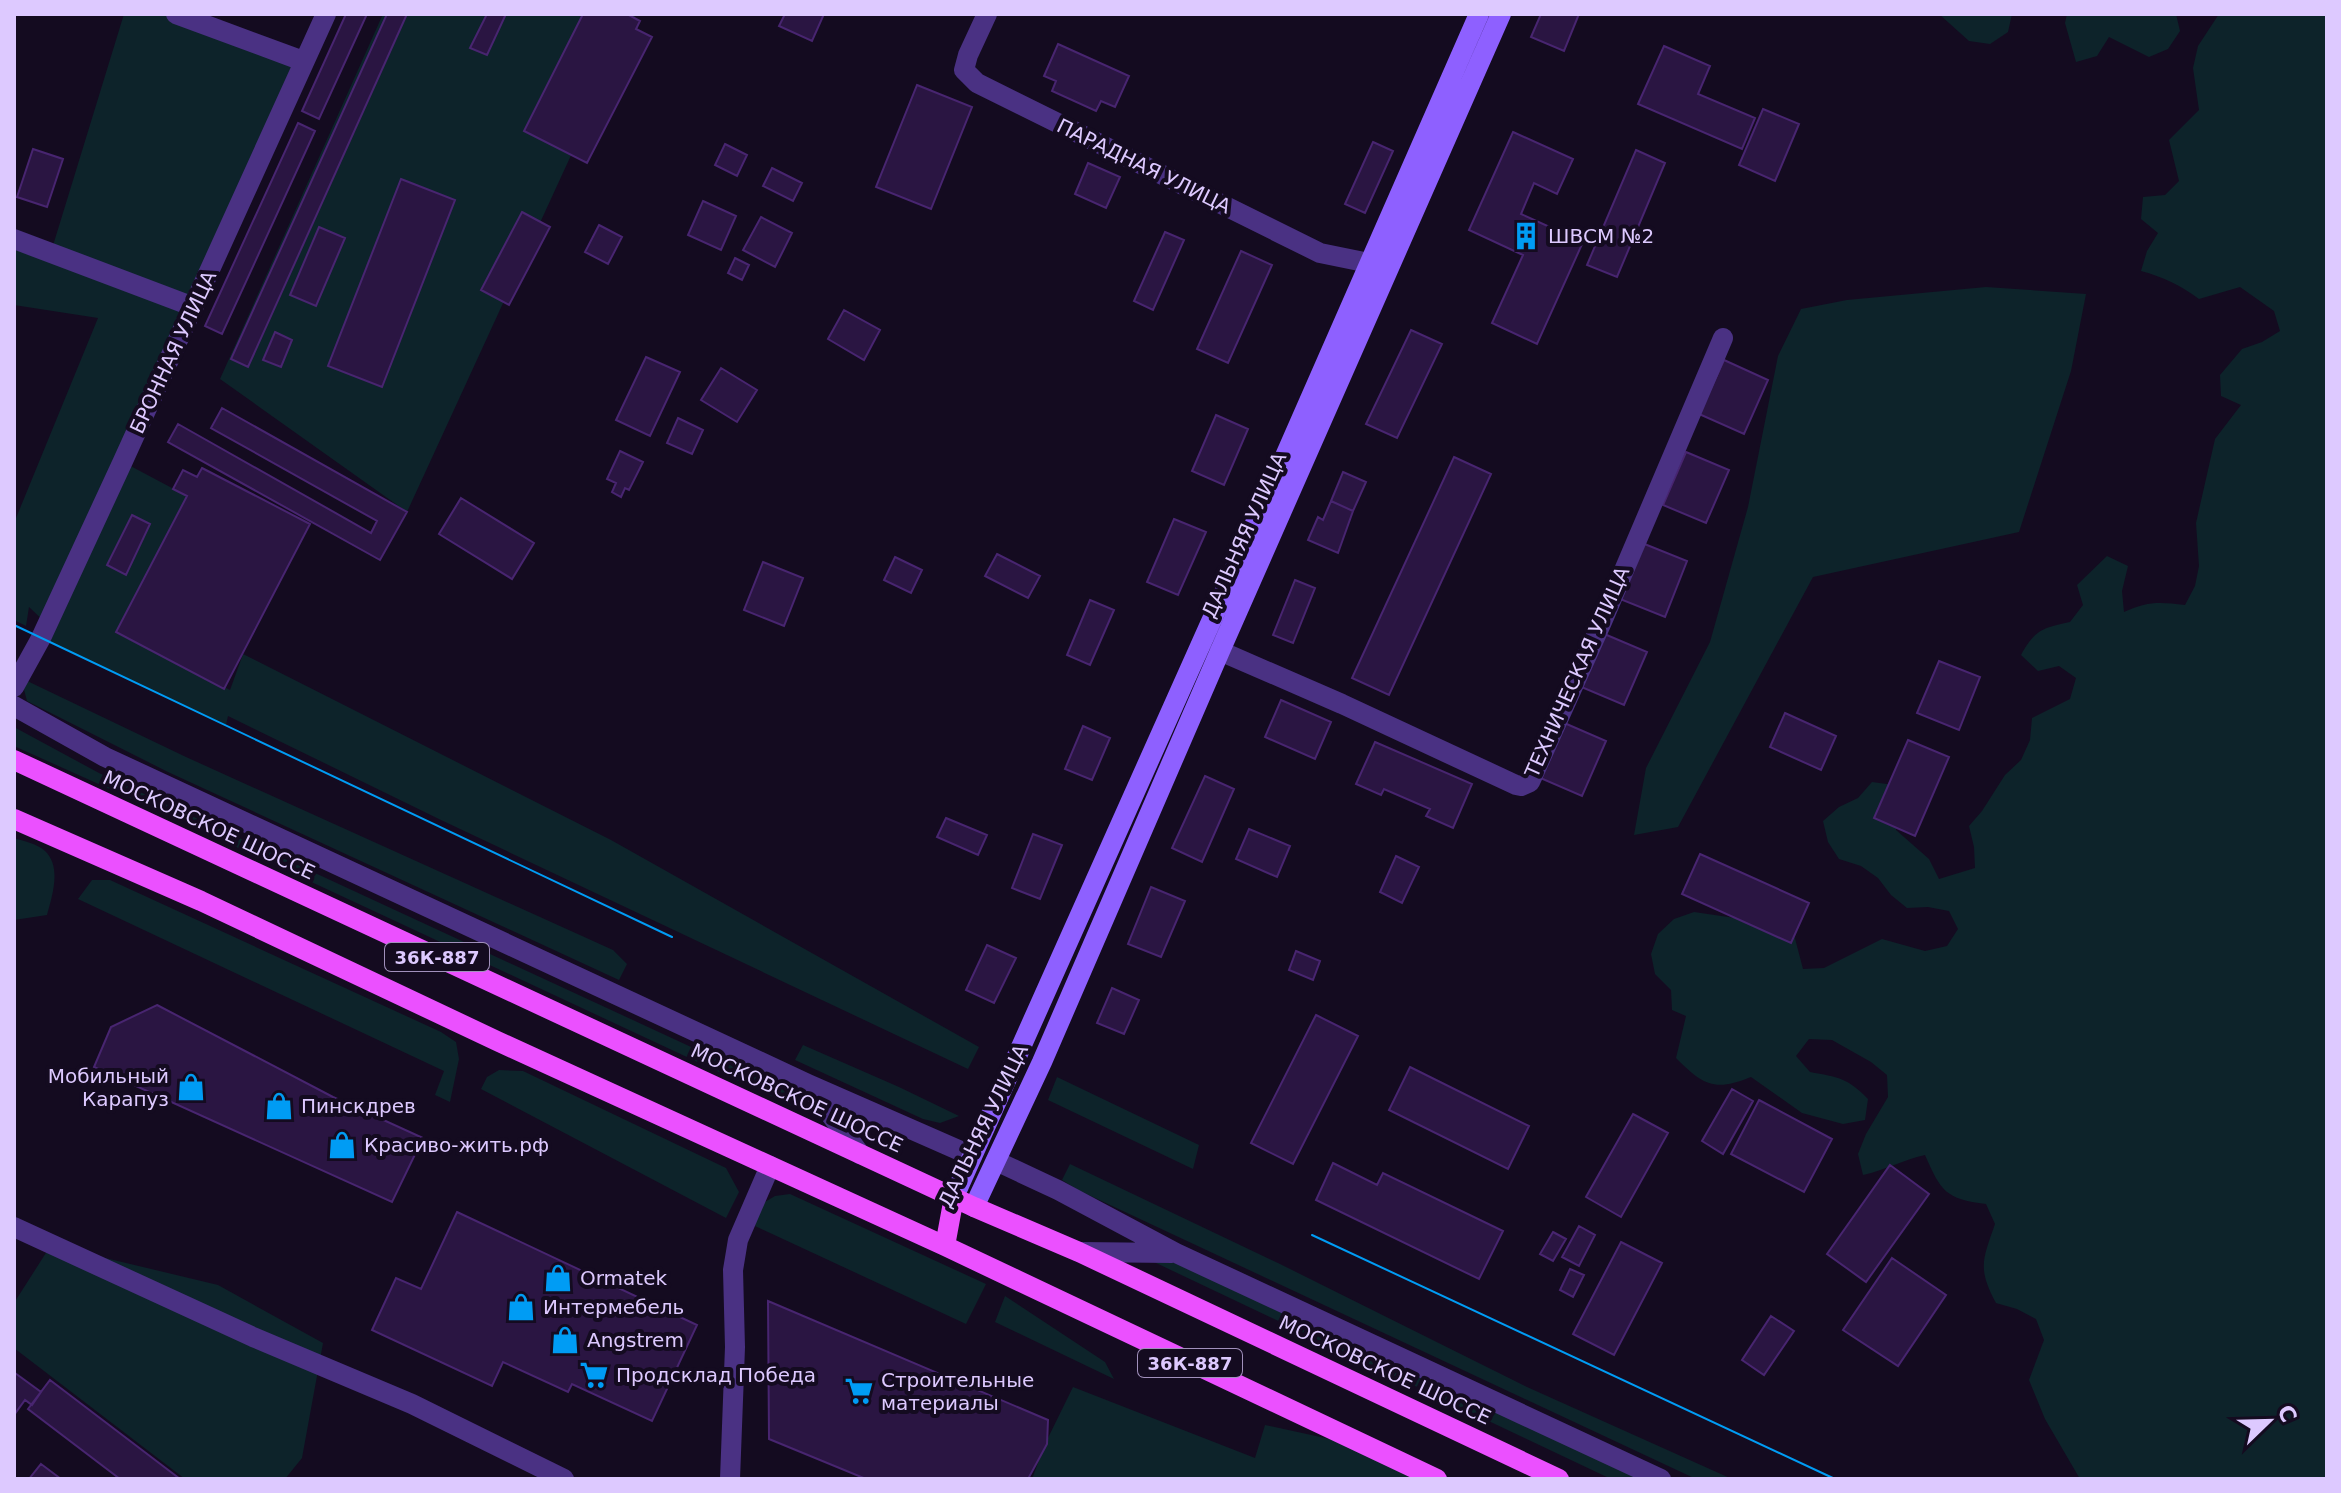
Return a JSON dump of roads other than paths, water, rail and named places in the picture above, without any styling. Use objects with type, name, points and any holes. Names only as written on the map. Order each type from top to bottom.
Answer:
[{"type":"main road","name":"ДАЛЬНЯЯ УЛИЦА","points":[[945,1246],[974,1207],[1042,1062],[1220,651],[1479,14]]},
{"type":"main road","name":"ДАЛЬНЯЯ УЛИЦА","points":[[945,1246],[954,1197],[972,1156],[1378,267],[1501,14]]},
{"type":"main road","name":"МОСКОВСКОЕ ШОССЕ","points":[[14,760],[974,1207],[1079,1252],[1559,1479]]},
{"type":"main road","name":"36К-887","points":[[14,819],[201,901],[497,1041],[945,1246],[1437,1479]]},
{"type":"street","points":[[176,14],[303,61]]},
{"type":"street","name":"БРОННАЯ УЛИЦА","points":[[14,687],[41,638],[326,14]]},
{"type":"street","name":"ПАРАДНАЯ УЛИЦА","points":[[987,14],[964,70],[977,83],[1320,253],[1378,267]]},
{"type":"street","points":[[14,239],[194,307]]},
{"type":"street","name":"ТЕХНИЧЕСКАЯ УЛИЦА","points":[[1220,651],[1516,785],[1526,785],[1602,622],[1723,338]]},
{"type":"street","points":[[14,706],[105,757],[808,1084],[972,1156]]},
{"type":"street","points":[[808,1084],[860,1154]]},
{"type":"street","points":[[996,1161],[1176,1253],[1661,1479]]},
{"type":"street","points":[[730,1479],[735,1347],[733,1270],[738,1240],[770,1166]]},
{"type":"street","points":[[14,1227],[253,1337],[412,1404],[564,1479]]},
{"type":"street","points":[[1079,1252],[1176,1253]]},
{"type":"tram line","points":[[14,625],[672,937]]},
{"type":"tram line","points":[[1312,1235],[1835,1479]]},
{"type":"place","name":"ШВСМ №2","points":[[1526,236]]},
{"type":"place","name":"Мобильный Карапуз","points":[[191,1087]]},
{"type":"place","name":"Пинскдрев","points":[[279,1106]]},
{"type":"place","name":"Красиво-жить.рф","points":[[342,1145]]},
{"type":"place","name":"Ormatek","points":[[558,1278]]},
{"type":"place","name":"Интермебель","points":[[521,1307]]},
{"type":"place","name":"Angstrem","points":[[565,1340]]},
{"type":"place","name":"Продсклад Победа","points":[[594,1375]]},
{"type":"place","name":"Строительные материалы","points":[[859,1391]]}]
